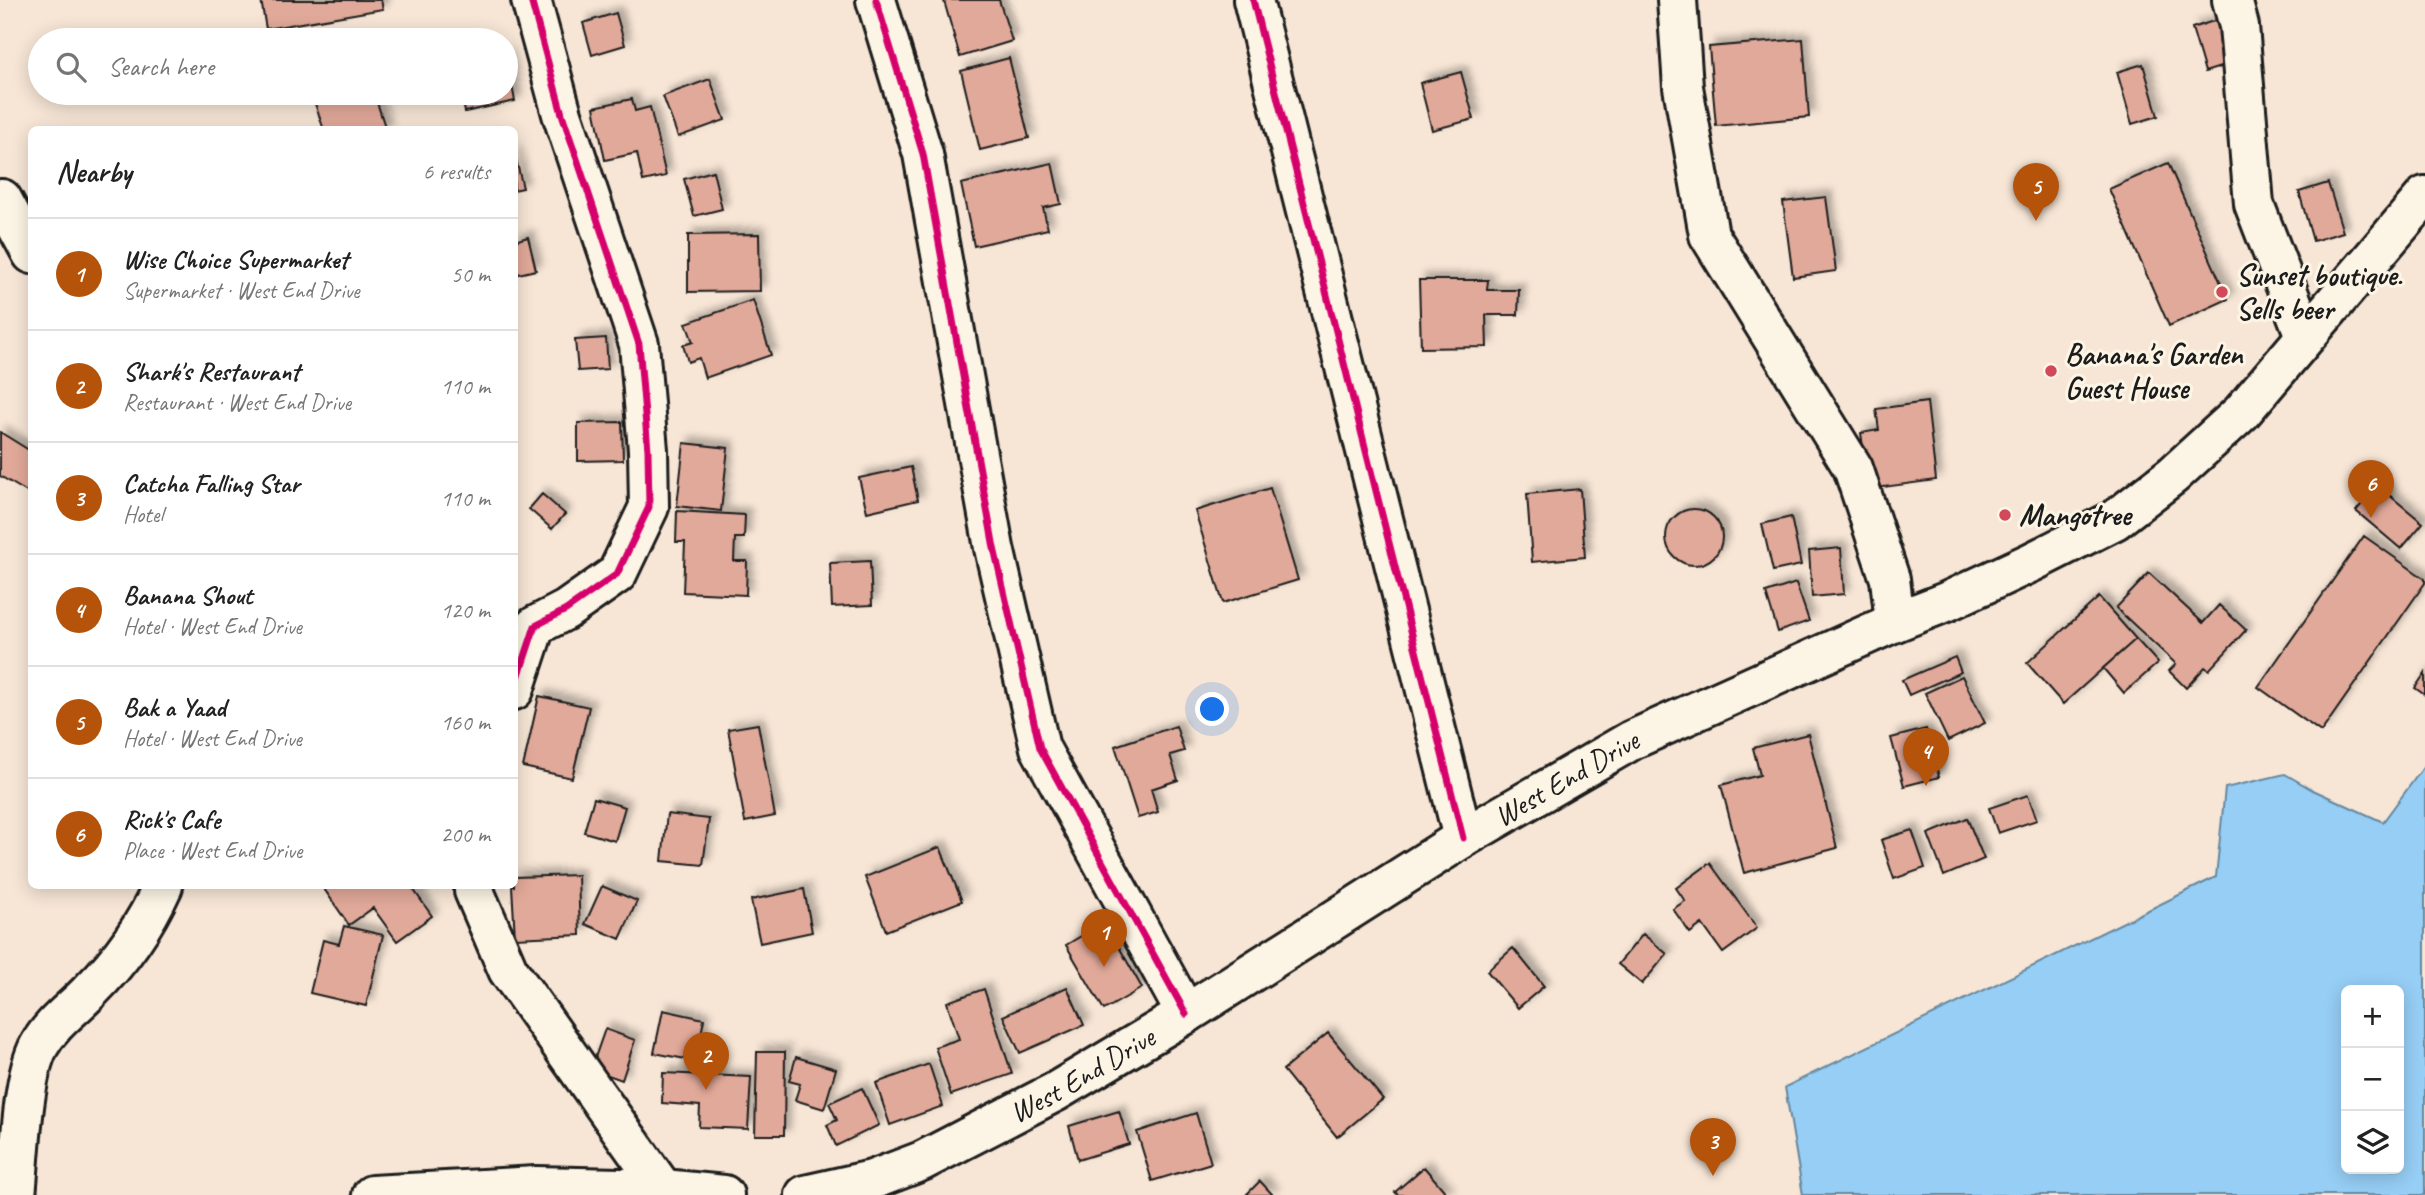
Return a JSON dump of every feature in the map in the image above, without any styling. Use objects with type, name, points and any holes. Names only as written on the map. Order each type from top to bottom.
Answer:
[{"type":"street","points":[[518,678],[535,626],[566,610],[617,575],[649,507],[648,450],[639,345],[562,114],[531,0]]},
{"type":"street","points":[[876,0],[923,154],[994,548],[1040,748],[1186,1014]]},
{"type":"street","points":[[1253,0],[1463,838]]},
{"type":"street","points":[[1677,0],[1683,87],[1709,235],[1853,468],[1890,579],[1895,622]]},
{"type":"street","points":[[2232,0],[2239,26],[2254,204],[2305,336]]},
{"type":"street","name":"West End Drive","points":[[805,1195],[872,1181],[922,1161],[1055,1092],[1186,1014],[1463,838],[1632,740],[1895,622],[1947,602],[2115,520],[2173,475],[2241,412],[2425,196]]},
{"type":"street","points":[[2,199],[28,247]]},
{"type":"street","points":[[16,1195],[28,1083],[38,1048],[58,1020],[89,993],[122,956],[149,917],[162,889]]},
{"type":"street","points":[[474,889],[508,970],[663,1189]]},
{"type":"street","points":[[372,1195],[536,1186],[663,1189],[724,1195]]},
{"type":"water","points":[[2425,765],[2425,1195],[1803,1195],[1785,1087],[2216,877],[2225,788],[2285,774],[2383,822]]},
{"type":"building","points":[[261,0],[381,0],[383,9],[272,28],[266,28]]},
{"type":"building","points":[[999,0],[1012,41],[960,57],[944,1]]},
{"type":"building","points":[[616,13],[625,45],[592,55],[583,23]]},
{"type":"building","points":[[2220,19],[2233,63],[2205,72],[2192,28]]},
{"type":"building","points":[[1803,39],[1809,117],[1716,126],[1709,47]]},
{"type":"building","points":[[1009,58],[1029,138],[980,150],[961,71]]},
{"type":"building","points":[[2143,64],[2158,116],[2132,124],[2117,72]]},
{"type":"building","points":[[1461,72],[1474,119],[1432,130],[1420,83]]},
{"type":"building","points":[[710,79],[725,120],[678,137],[663,96]]},
{"type":"building","points":[[632,99],[635,111],[650,107],[666,176],[643,181],[637,153],[605,160],[594,107]]},
{"type":"building","points":[[315,105],[378,105],[385,126],[323,126]]},
{"type":"building","points":[[464,105],[497,105],[465,112]]},
{"type":"building","points":[[1052,163],[1061,204],[1043,208],[1048,229],[974,246],[961,184]]},
{"type":"building","points":[[2168,163],[2228,299],[2169,326],[2109,189]]},
{"type":"building","points":[[518,167],[523,188],[518,189]]},
{"type":"building","points":[[713,171],[722,209],[694,216],[684,179]]},
{"type":"building","points":[[2328,183],[2343,232],[2313,241],[2299,192]]},
{"type":"building","points":[[1826,197],[1836,271],[1793,277],[1783,202]]},
{"type":"building","points":[[759,234],[760,291],[688,292],[688,235]]},
{"type":"building","points":[[528,237],[536,270],[518,274],[518,240]]},
{"type":"building","points":[[1419,280],[1488,280],[1487,290],[1519,290],[1518,315],[1486,315],[1487,347],[1421,348]]},
{"type":"building","points":[[753,300],[771,355],[705,378],[699,358],[688,362],[683,345],[693,342],[686,323]]},
{"type":"building","points":[[606,338],[608,369],[578,371],[575,340]]},
{"type":"building","points":[[1927,402],[1936,480],[1869,489],[1861,433],[1879,430],[1876,409]]},
{"type":"building","points":[[622,422],[623,460],[578,461],[578,423]]},
{"type":"building","points":[[0,432],[28,450],[28,493],[0,476]]},
{"type":"building","points":[[684,443],[728,448],[721,511],[677,506]]},
{"type":"building","points":[[911,467],[918,500],[867,512],[859,478]]},
{"type":"building","points":[[2377,485],[2423,523],[2401,549],[2356,511]]},
{"type":"building","points":[[1270,488],[1298,580],[1223,603],[1195,511]]},
{"type":"building","points":[[1580,489],[1585,557],[1532,562],[1527,494]]},
{"type":"building","points":[[542,494],[565,514],[552,529],[529,509]]},
{"type":"building","points":[[1694,509],[1705,511],[1714,517],[1720,526],[1720,548],[1714,557],[1705,563],[1694,565],[1683,563],[1674,557],[1668,548],[1666,537],[1668,526],[1674,517],[1683,511]]},
{"type":"building","points":[[677,511],[745,515],[744,538],[735,538],[734,561],[747,561],[746,595],[683,592],[685,542],[676,542]]},
{"type":"building","points":[[1791,517],[1801,565],[1773,571],[1762,524]]},
{"type":"building","points":[[2364,536],[2425,579],[2425,583],[2321,732],[2258,687]]},
{"type":"building","points":[[1841,548],[1844,594],[1812,597],[1809,551]]},
{"type":"building","points":[[870,561],[872,605],[832,607],[830,563]]},
{"type":"building","points":[[2149,573],[2203,623],[2219,605],[2246,630],[2209,670],[2205,667],[2186,688],[2169,671],[2176,664],[2116,608]]},
{"type":"building","points":[[1796,583],[1809,621],[1778,632],[1766,593]]},
{"type":"building","points":[[2099,597],[2136,639],[2063,704],[2027,663]]},
{"type":"building","points":[[2136,639],[2158,663],[2124,693],[2103,668]]},
{"type":"building","points":[[1955,657],[1961,672],[1909,695],[1902,680]]},
{"type":"building","points":[[2425,673],[2425,695],[2415,688]]},
{"type":"building","points":[[1962,676],[1985,723],[1948,741],[1925,693]]},
{"type":"building","points":[[539,696],[589,707],[572,778],[523,767]]},
{"type":"building","points":[[758,724],[775,816],[745,822],[728,729]]},
{"type":"building","points":[[1176,726],[1184,751],[1170,755],[1178,780],[1151,789],[1158,812],[1138,818],[1115,746]]},
{"type":"building","points":[[1926,729],[1939,777],[1904,786],[1891,738]]},
{"type":"building","points":[[1808,734],[1837,848],[1744,873],[1721,785],[1760,775],[1753,748]]},
{"type":"building","points":[[2028,795],[2037,820],[1998,833],[1989,808]]},
{"type":"building","points":[[594,798],[625,807],[615,841],[584,832]]},
{"type":"building","points":[[667,814],[709,819],[703,865],[662,861]]},
{"type":"building","points":[[1967,818],[1984,859],[1944,876],[1928,834]]},
{"type":"building","points":[[1912,830],[1925,868],[1894,879],[1881,840]]},
{"type":"building","points":[[940,847],[962,901],[886,931],[865,877]]},
{"type":"building","points":[[1710,863],[1757,928],[1723,953],[1702,924],[1690,933],[1673,909],[1685,901],[1676,888]]},
{"type":"building","points":[[578,875],[580,935],[515,938],[512,889],[518,889],[518,877]]},
{"type":"building","points":[[602,886],[637,901],[620,939],[585,924]]},
{"type":"building","points":[[324,889],[413,889],[432,916],[397,941],[373,908],[349,925]]},
{"type":"building","points":[[804,889],[812,932],[760,943],[751,900]]},
{"type":"building","points":[[1105,922],[1142,988],[1104,1010],[1066,945]]},
{"type":"building","points":[[344,926],[383,935],[366,1006],[310,993],[323,940],[339,944]]},
{"type":"building","points":[[1643,934],[1667,954],[1642,984],[1618,964]]},
{"type":"building","points":[[1513,948],[1544,986],[1518,1008],[1487,971]]},
{"type":"building","points":[[1067,987],[1084,1025],[1020,1053],[1003,1016]]},
{"type":"building","points":[[984,989],[1012,1074],[951,1095],[935,1047],[959,1039],[947,1002]]},
{"type":"building","points":[[663,1010],[704,1019],[696,1061],[654,1053]]},
{"type":"building","points":[[605,1029],[635,1040],[622,1080],[591,1069]]},
{"type":"building","points":[[1328,1033],[1383,1099],[1337,1137],[1283,1070]]},
{"type":"building","points":[[757,1052],[785,1052],[784,1135],[755,1135]]},
{"type":"building","points":[[796,1057],[836,1069],[824,1109],[795,1100],[800,1084],[789,1081]]},
{"type":"building","points":[[929,1064],[943,1106],[890,1125],[876,1083]]},
{"type":"building","points":[[663,1073],[751,1077],[748,1129],[699,1127],[700,1106],[662,1103]]},
{"type":"building","points":[[862,1088],[879,1125],[836,1146],[827,1125],[837,1120],[829,1103]]},
{"type":"building","points":[[1119,1111],[1129,1144],[1078,1160],[1069,1126]]},
{"type":"building","points":[[1196,1113],[1211,1163],[1152,1181],[1137,1132]]},
{"type":"building","points":[[1424,1167],[1448,1195],[1398,1195],[1395,1192]]},
{"type":"building","points":[[1260,1181],[1273,1195],[1246,1195]]},
{"type":"cycle path","points":[[518,678],[535,626],[566,610],[617,574],[649,507],[648,450],[639,344],[562,114],[531,0]]},
{"type":"cycle path","points":[[876,0],[923,154],[994,548],[1040,748],[1186,1014]]},
{"type":"cycle path","points":[[1253,0],[1463,838]]},
{"type":"place","name":"Bak a Yaad","points":[[2036,221]]},
{"type":"place","name":"Sunset boutique. Sells beer","points":[[2222,292]]},
{"type":"place","name":"Banana's Garden Guest House","points":[[2051,371]]},
{"type":"place","name":"Mangotree","points":[[2005,515]]},
{"type":"place","name":"Rick's Cafe","points":[[2371,518]]},
{"type":"place","name":"Banana Shout","points":[[1926,786]]},
{"type":"place","name":"Wise Choice Supermarket","points":[[1104,967]]},
{"type":"place","name":"Shark's Restaurant","points":[[706,1090]]},
{"type":"place","name":"Catcha Falling Star","points":[[1713,1176]]}]
